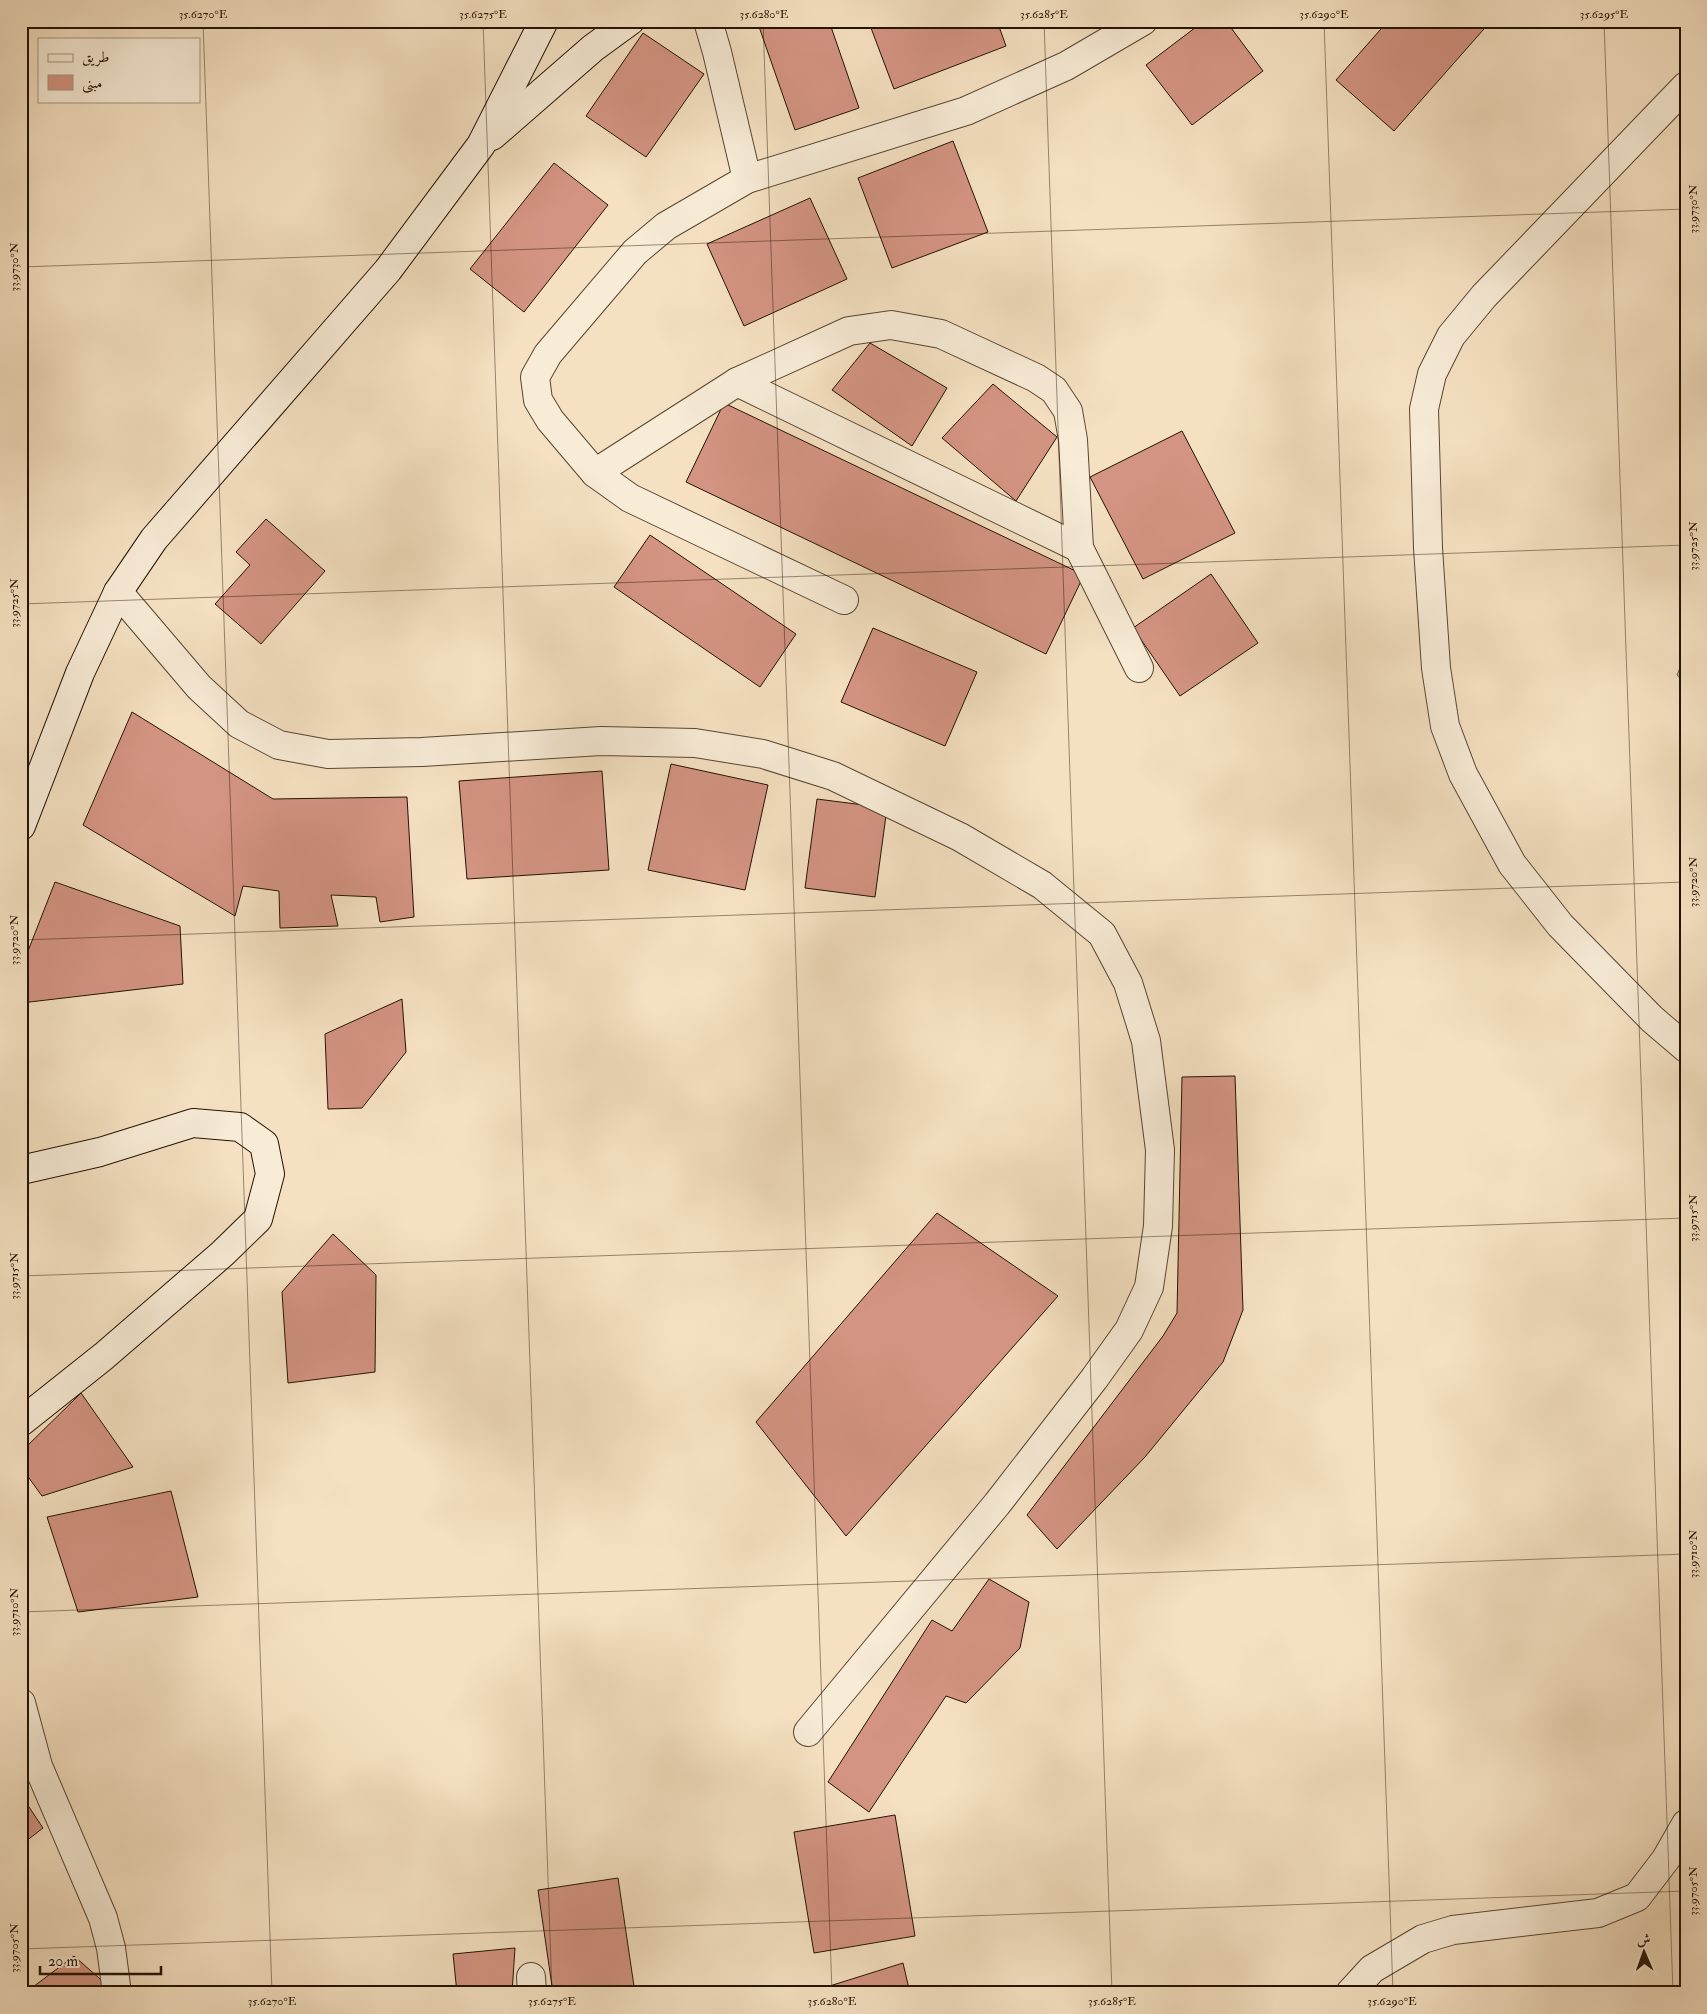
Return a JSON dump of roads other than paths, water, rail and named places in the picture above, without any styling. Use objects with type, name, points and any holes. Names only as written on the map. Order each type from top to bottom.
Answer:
[{"type":"street","points":[[21,826],[80,673],[118,592],[154,539],[388,270],[481,145],[544,21]]},
{"type":"street","points":[[481,145],[593,48],[630,21]]},
{"type":"street","points":[[708,21],[747,179]]},
{"type":"street","points":[[844,600],[639,502],[595,473],[550,420],[538,400],[535,377],[548,354],[635,252],[666,226],[747,179],[966,110],[1066,66],[1142,21]]},
{"type":"street","points":[[1686,86],[1484,296],[1451,336],[1432,374],[1424,409],[1428,548],[1436,668],[1445,726],[1463,774],[1512,864],[1560,925],[1652,1020],[1686,1048]]},
{"type":"street","points":[[595,473],[737,382],[849,331],[890,325],[941,334],[1036,378],[1054,390],[1068,411],[1073,440],[1079,548],[1139,668]]},
{"type":"street","points":[[737,382],[1079,548]]},
{"type":"street","points":[[118,592],[199,687],[239,724],[279,744],[328,754],[422,752],[601,741],[695,744],[763,754],[833,776],[960,837],[1042,885],[1102,934],[1128,983],[1146,1041],[1160,1150],[1158,1226],[1149,1287],[1129,1330],[1094,1379],[997,1504],[808,1732]]},
{"type":"street","points":[[21,1170],[100,1152],[193,1124],[240,1127],[264,1144],[270,1174],[258,1219],[222,1254],[104,1356],[21,1422]]},
{"type":"street","points":[[21,1703],[38,1766],[103,1918],[111,1948],[117,1993]]},
{"type":"street","points":[[1350,1993],[1372,1969],[1423,1939],[1453,1930],[1598,1913],[1637,1897],[1666,1859],[1686,1824]]}]
